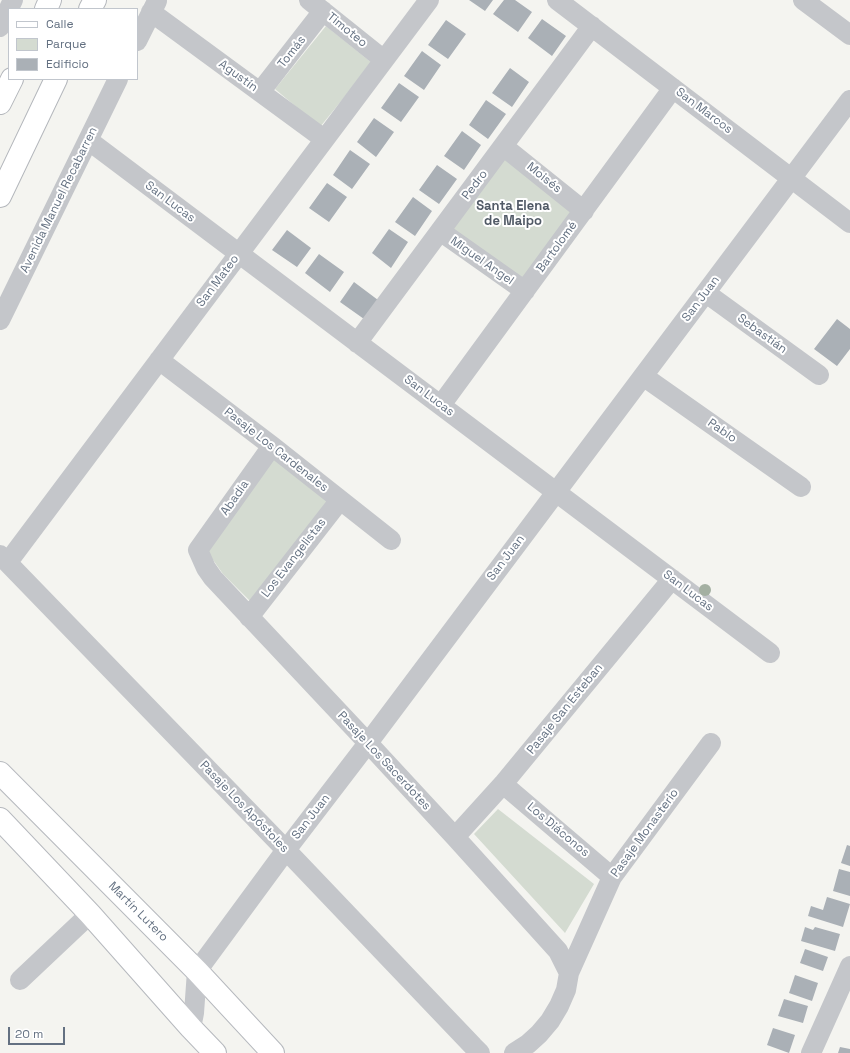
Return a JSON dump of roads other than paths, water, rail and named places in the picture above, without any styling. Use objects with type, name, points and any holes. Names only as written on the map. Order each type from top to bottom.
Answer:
[{"type":"main road","points":[[0,103],[12,80]]},
{"type":"main road","points":[[0,196],[56,80]]},
{"type":"main road","name":"Martín Lutero","points":[[0,772],[197,971],[273,1053]]},
{"type":"main road","points":[[0,820],[90,914],[215,1053]]},
{"type":"street","name":"San Mateo","points":[[3,559],[159,360],[429,0]]},
{"type":"street","name":"San Marcos","points":[[557,0],[850,223]]},
{"type":"street","points":[[803,0],[850,35]]},
{"type":"street","points":[[138,39],[154,6]]},
{"type":"street","name":"Agustín","points":[[154,6],[260,92],[324,139]]},
{"type":"street","name":"Timoteo","points":[[316,6],[384,60]]},
{"type":"street","name":"Tomás","points":[[260,92],[316,6]]},
{"type":"street","points":[[0,27],[8,10]]},
{"type":"street","name":"Pedro","points":[[357,343],[592,26]]},
{"type":"street","name":"Avenida Manuel Recabarren","points":[[0,320],[118,80]]},
{"type":"street","name":"Bartolomé","points":[[441,405],[673,88]]},
{"type":"street","name":"San Juan","points":[[197,971],[286,850],[368,743],[850,100]]},
{"type":"street","name":"San Lucas","points":[[88,140],[770,653]]},
{"type":"street","name":"Moisés","points":[[503,146],[584,211]]},
{"type":"street","name":"Miguel Angel","points":[[440,231],[525,291]]},
{"type":"street","name":"Sebastián","points":[[706,293],[819,375]]},
{"type":"street","name":"Pasaje Los Cardenales","points":[[159,360],[272,446],[391,540]]},
{"type":"street","name":"Pablo","points":[[643,376],[801,487]]},
{"type":"street","name":"Abadía","points":[[198,550],[272,446]]},
{"type":"street","name":"Los Evangelistas","points":[[249,617],[340,500]]},
{"type":"street","name":"Pasaje Los Sacerdotes","points":[[198,550],[206,568],[213,578],[455,837],[558,951],[569,973]]},
{"type":"street","name":"Pasaje Los Apóstoles","points":[[3,559],[286,850],[480,1053]]},
{"type":"street","name":"Pasaje San Esteban","points":[[455,837],[503,784],[672,579]]},
{"type":"street","name":"Pasaje Monasterio","points":[[514,1053],[528,1044],[550,1021],[566,990],[569,973],[612,877],[711,743]]},
{"type":"street","name":"Los Diáconos","points":[[503,784],[612,877]]},
{"type":"street","points":[[20,980],[90,914]]},
{"type":"street","points":[[811,1053],[850,966]]},
{"type":"street","points":[[191,1028],[194,1013],[197,971]]},
{"type":"district","name":"Santa Elena de Maipo","points":[[513,214]]}]
